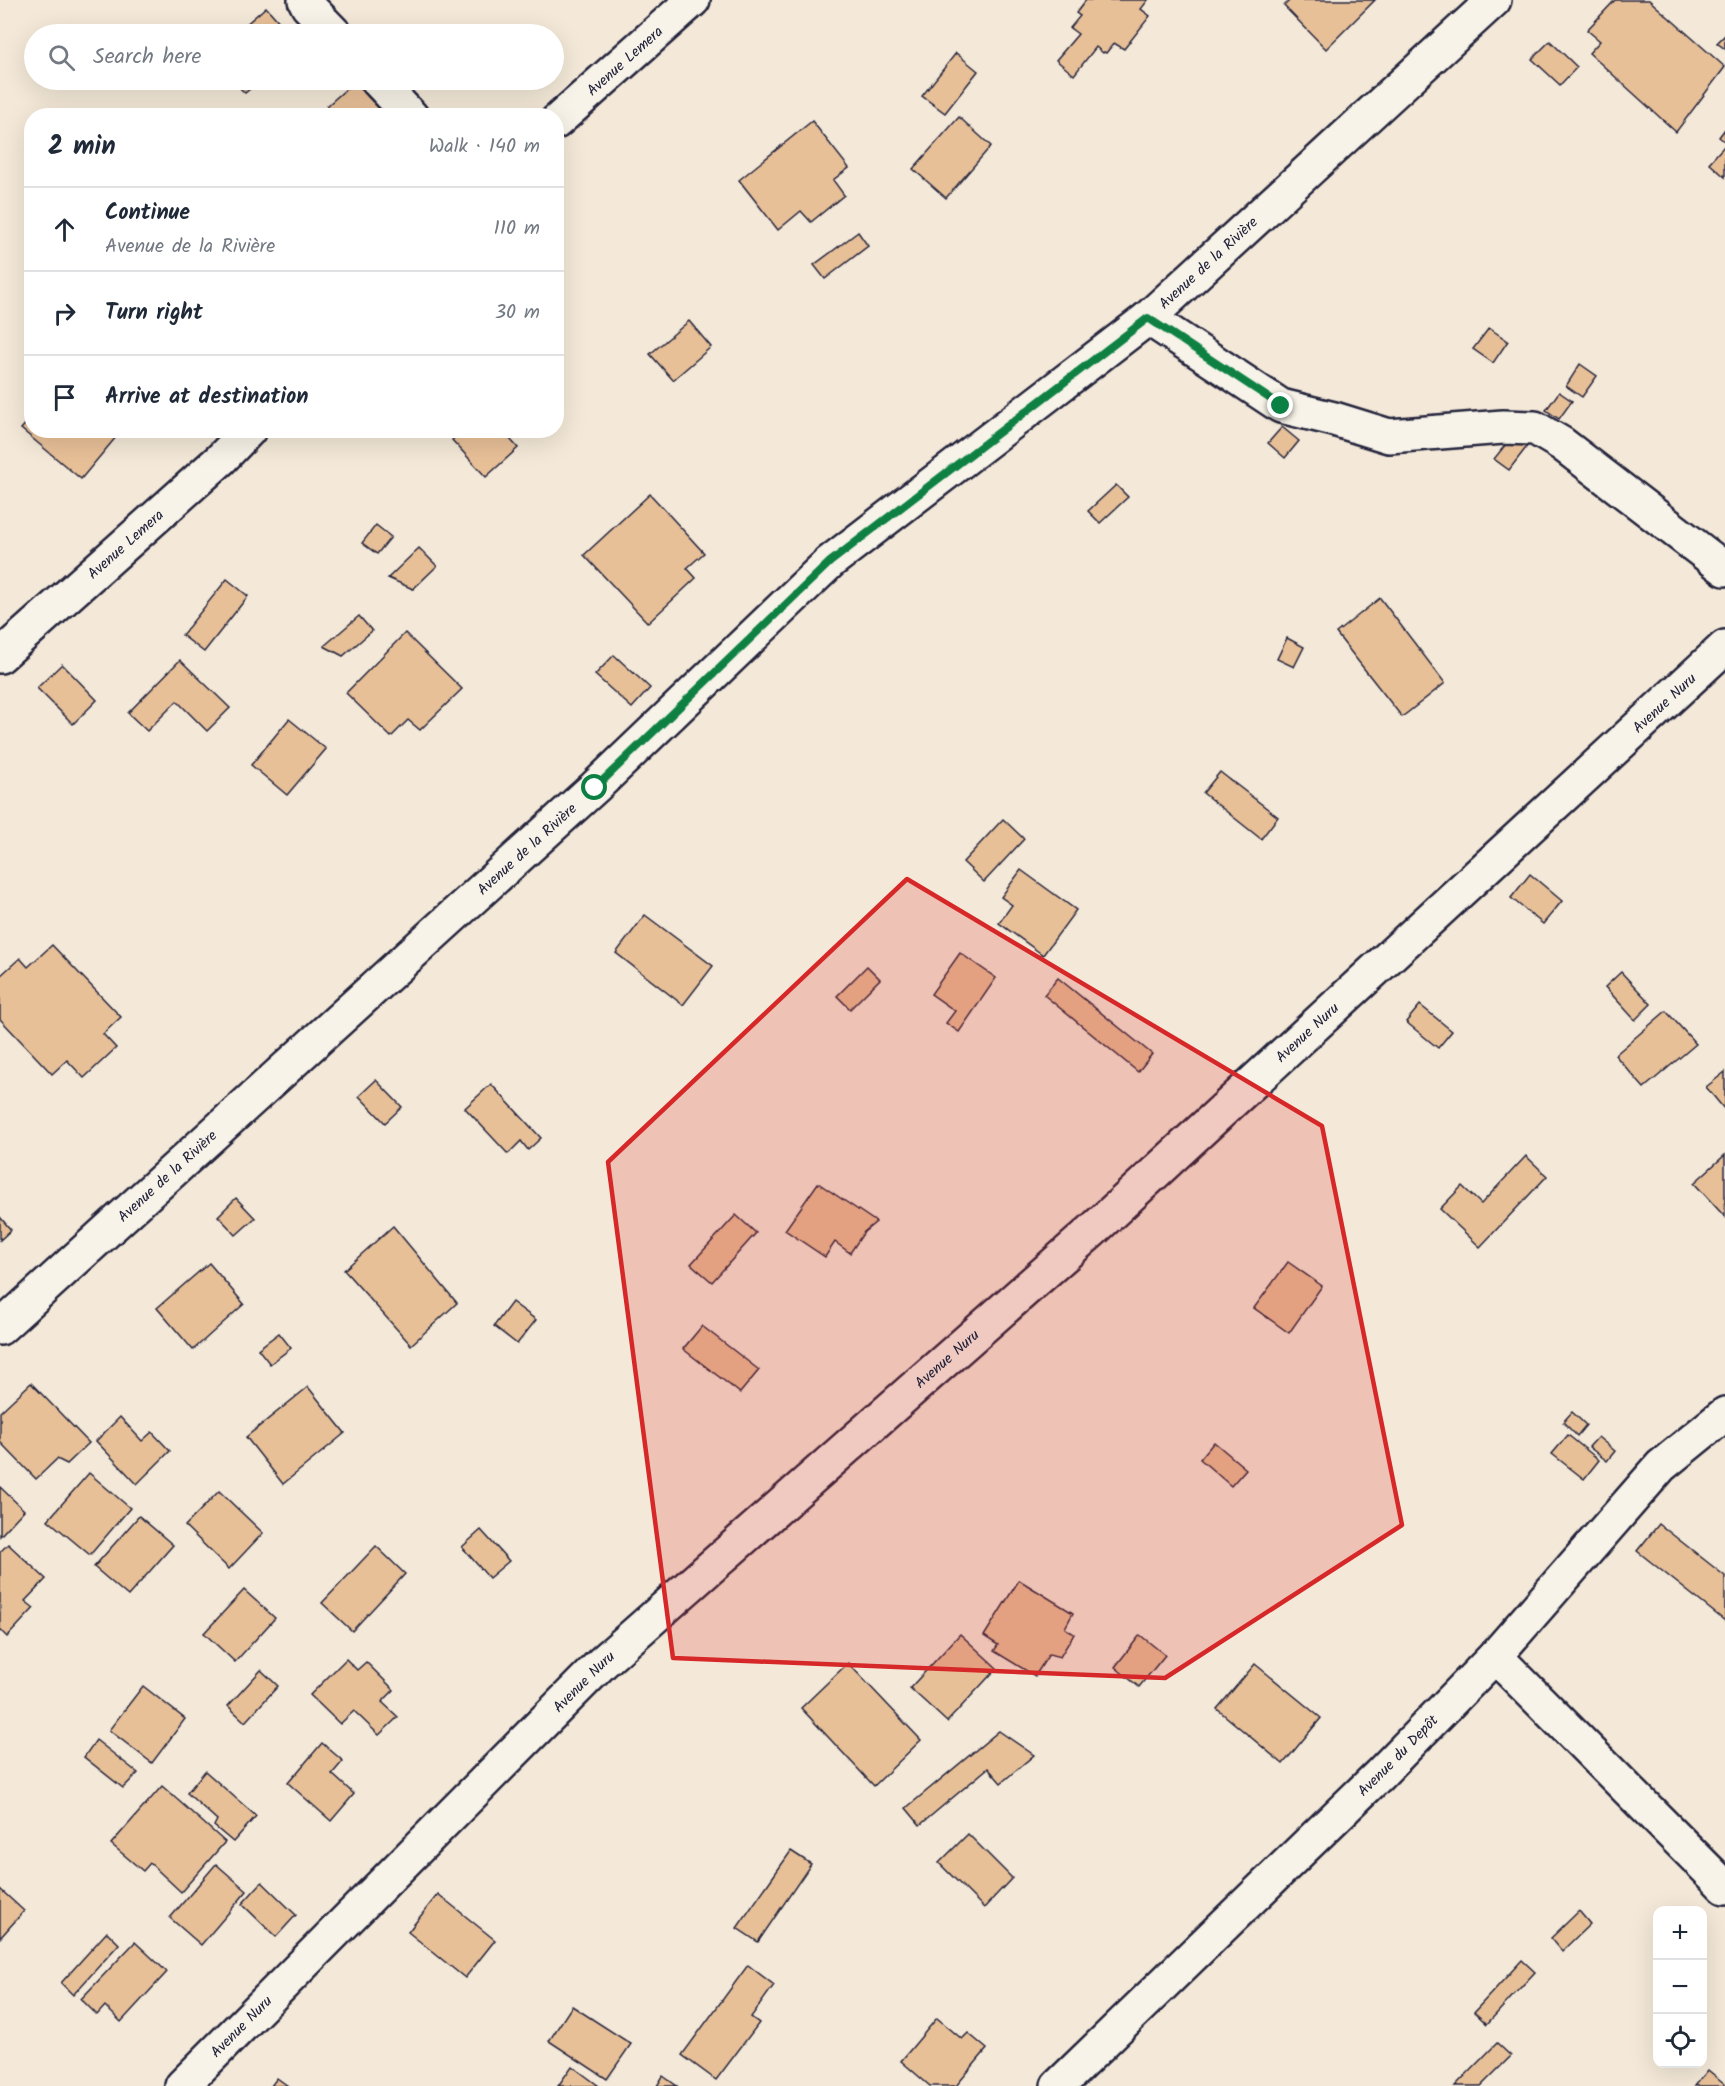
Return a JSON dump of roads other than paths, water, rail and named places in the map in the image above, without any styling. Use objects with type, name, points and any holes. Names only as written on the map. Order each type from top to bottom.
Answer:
[{"type":"street","points":[[305,0],[325,24]]},
{"type":"street","name":"Avenue Lemera","points":[[564,115],[693,0]]},
{"type":"street","name":"Avenue de la Rivière","points":[[0,1328],[595,788],[830,562],[1148,318],[1494,0]]},
{"type":"street","points":[[386,90],[403,108]]},
{"type":"street","points":[[1148,318],[1281,406],[1389,436],[1503,427],[1535,428],[1562,444],[1725,569]]},
{"type":"street","name":"Avenue Lemera","points":[[0,656],[221,459],[241,438]]},
{"type":"street","name":"Avenue Nuru","points":[[182,2086],[602,1663],[1093,1230],[1725,647]]},
{"type":"street","name":"Avenue du Depôt","points":[[1058,2086],[1379,1775],[1495,1656],[1660,1466],[1725,1414]]},
{"type":"street","points":[[1495,1656],[1725,1887]]}]
